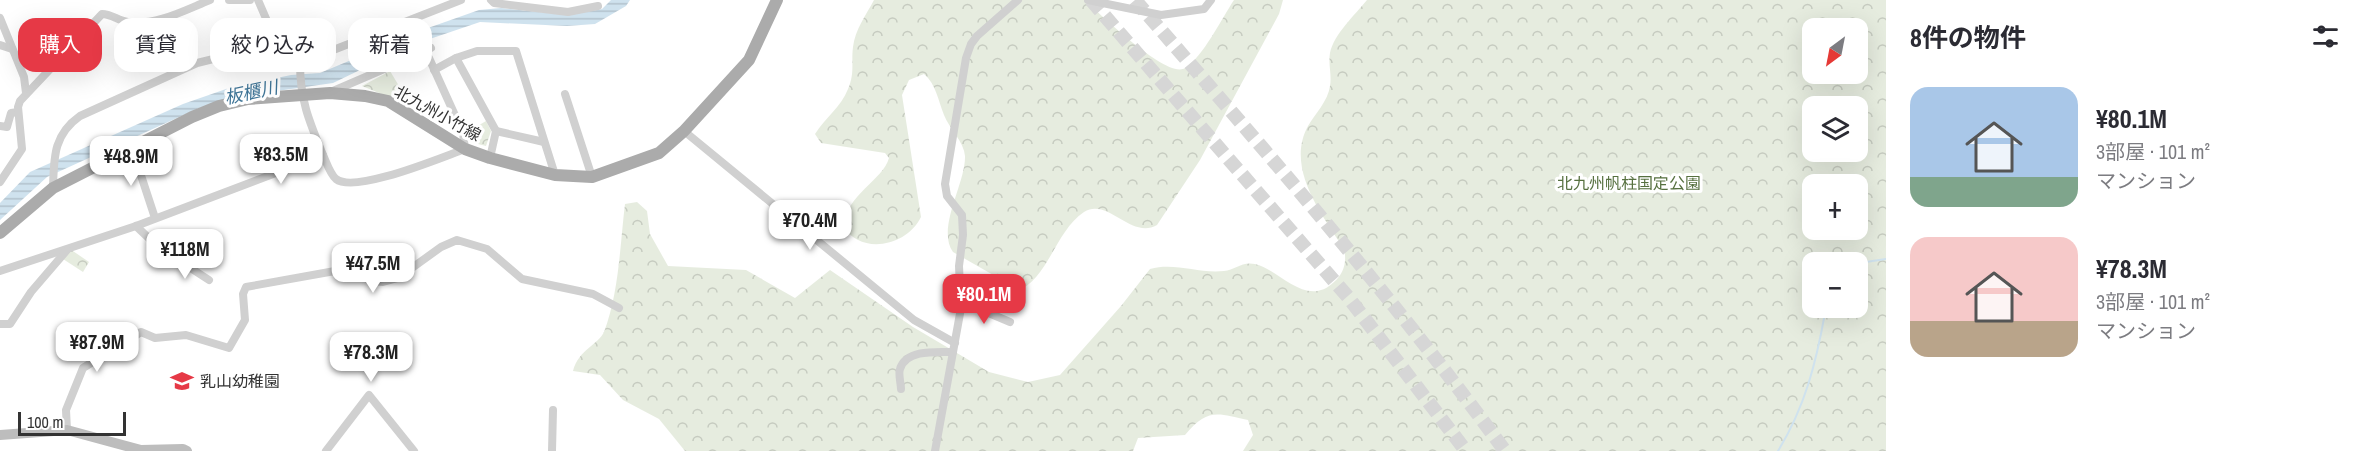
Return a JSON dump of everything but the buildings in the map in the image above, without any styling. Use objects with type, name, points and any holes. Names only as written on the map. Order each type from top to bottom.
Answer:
[{"type":"main road","name":"北九州小竹線","points":[[0,233],[53,182],[132,148],[219,106],[248,99],[301,93],[364,96],[388,101],[465,149],[555,175],[592,177],[659,153],[684,131],[749,60],[777,0]]},
{"type":"street","points":[[0,182],[22,149],[18,112],[20,100],[102,14],[109,14],[126,22],[152,21],[210,0]]},
{"type":"street","points":[[229,0],[250,0]]},
{"type":"street","points":[[258,0],[265,18]]},
{"type":"street","points":[[417,18],[461,0]]},
{"type":"street","points":[[491,0],[494,3],[568,12],[598,6]]},
{"type":"street","points":[[935,451],[961,308],[962,215],[947,196],[945,184],[966,57],[977,36],[1003,16],[1018,0]]},
{"type":"street","points":[[1088,0],[1161,15],[1204,9],[1211,0]]},
{"type":"street","points":[[0,18],[24,77],[26,93]]},
{"type":"street","points":[[0,45],[12,49]]},
{"type":"street","points":[[434,70],[456,58],[477,51],[516,51],[555,175]]},
{"type":"street","points":[[456,58],[496,131],[490,158]]},
{"type":"street","points":[[53,182],[58,142],[68,125],[80,116],[173,72],[210,60]]},
{"type":"street","points":[[300,72],[301,93],[323,155],[335,178],[344,182],[387,178],[465,149],[462,133],[432,65]]},
{"type":"street","points":[[330,93],[376,72]]},
{"type":"street","points":[[566,94],[592,177]]},
{"type":"street","points":[[0,127],[7,127],[11,113],[18,112]]},
{"type":"street","points":[[496,131],[544,142]]},
{"type":"street","points":[[684,131],[914,320],[955,343]]},
{"type":"street","points":[[132,148],[155,218]]},
{"type":"street","points":[[0,271],[135,226],[323,155]]},
{"type":"street","points":[[135,226],[155,244]]},
{"type":"street","points":[[67,430],[66,410],[83,368],[141,332],[155,338],[186,335],[229,348],[245,320],[243,294],[246,287],[346,269],[372,281],[383,282],[398,278],[441,247],[457,240],[487,249],[522,279],[593,294],[619,308]]},
{"type":"street","points":[[0,324],[10,324],[31,292],[68,249]]},
{"type":"street","points":[[175,258],[209,280]]},
{"type":"street","points":[[961,308],[972,306],[1010,322]]},
{"type":"street","points":[[901,389],[899,370],[906,361],[922,352],[953,352]]},
{"type":"street","points":[[326,451],[369,395],[414,451]]},
{"type":"street","points":[[552,451],[553,410]]},
{"type":"street","points":[[0,435],[67,430],[142,450],[183,448],[187,451]]},
{"type":"green space","points":[[874,0],[1084,0],[1149,55],[1176,69],[1185,68],[1199,55],[1234,0],[1283,0],[1279,14],[1200,160],[1157,225],[1147,228],[1138,227],[1102,210],[1093,209],[1084,212],[1066,231],[1036,278],[1015,292],[995,276],[953,252],[948,231],[965,156],[962,146],[946,120],[934,87],[924,74],[909,80],[902,95],[921,217],[905,235],[884,244],[861,241],[843,226],[851,205],[880,173],[889,158],[885,153],[821,143],[815,134],[848,89],[852,73],[854,41]]},
{"type":"green space","name":"北九州帆柱国定公園","points":[[1367,0],[1886,0],[1886,451],[1243,451],[1253,435],[1248,420],[1213,415],[1200,420],[1185,435],[1138,438],[1133,451],[685,451],[659,419],[623,400],[600,375],[573,371],[580,357],[604,332],[616,285],[625,204],[637,202],[647,211],[650,234],[668,266],[746,270],[795,298],[830,270],[913,327],[989,372],[1028,382],[1060,375],[1121,306],[1150,269],[1178,267],[1224,271],[1250,263],[1264,267],[1303,289],[1313,291],[1324,289],[1340,275],[1345,263],[1345,254],[1309,190],[1303,174],[1301,158],[1302,142],[1308,126],[1329,92],[1330,53],[1340,32]]},
{"type":"green space","points":[[391,72],[411,106],[362,86]]},
{"type":"green space","points":[[486,121],[491,131],[486,146],[474,143],[469,131]]},
{"type":"green space","points":[[70,249],[89,262],[83,272],[63,259]]},
{"type":"water","points":[[611,0],[630,0],[626,6],[595,24],[567,26],[480,22],[432,38],[432,27],[479,10],[501,8],[567,15],[602,9]]},
{"type":"water","name":"板櫃川","points":[[348,61],[348,72],[356,72],[333,83],[242,96],[199,108],[47,177],[0,220],[0,203],[30,172],[183,104],[229,88],[291,75],[336,72],[336,66]]},
{"type":"waterway","points":[[1868,262],[1886,259]]},
{"type":"waterway","points":[[1778,451],[1802,401],[1818,349],[1824,318]]},
{"type":"tunnel","points":[[1091,0],[1348,297],[1466,451]]},
{"type":"tunnel","points":[[1135,0],[1371,278],[1505,451]]},
{"type":"place","name":"乳山幼稚園","points":[[182,381]]}]
